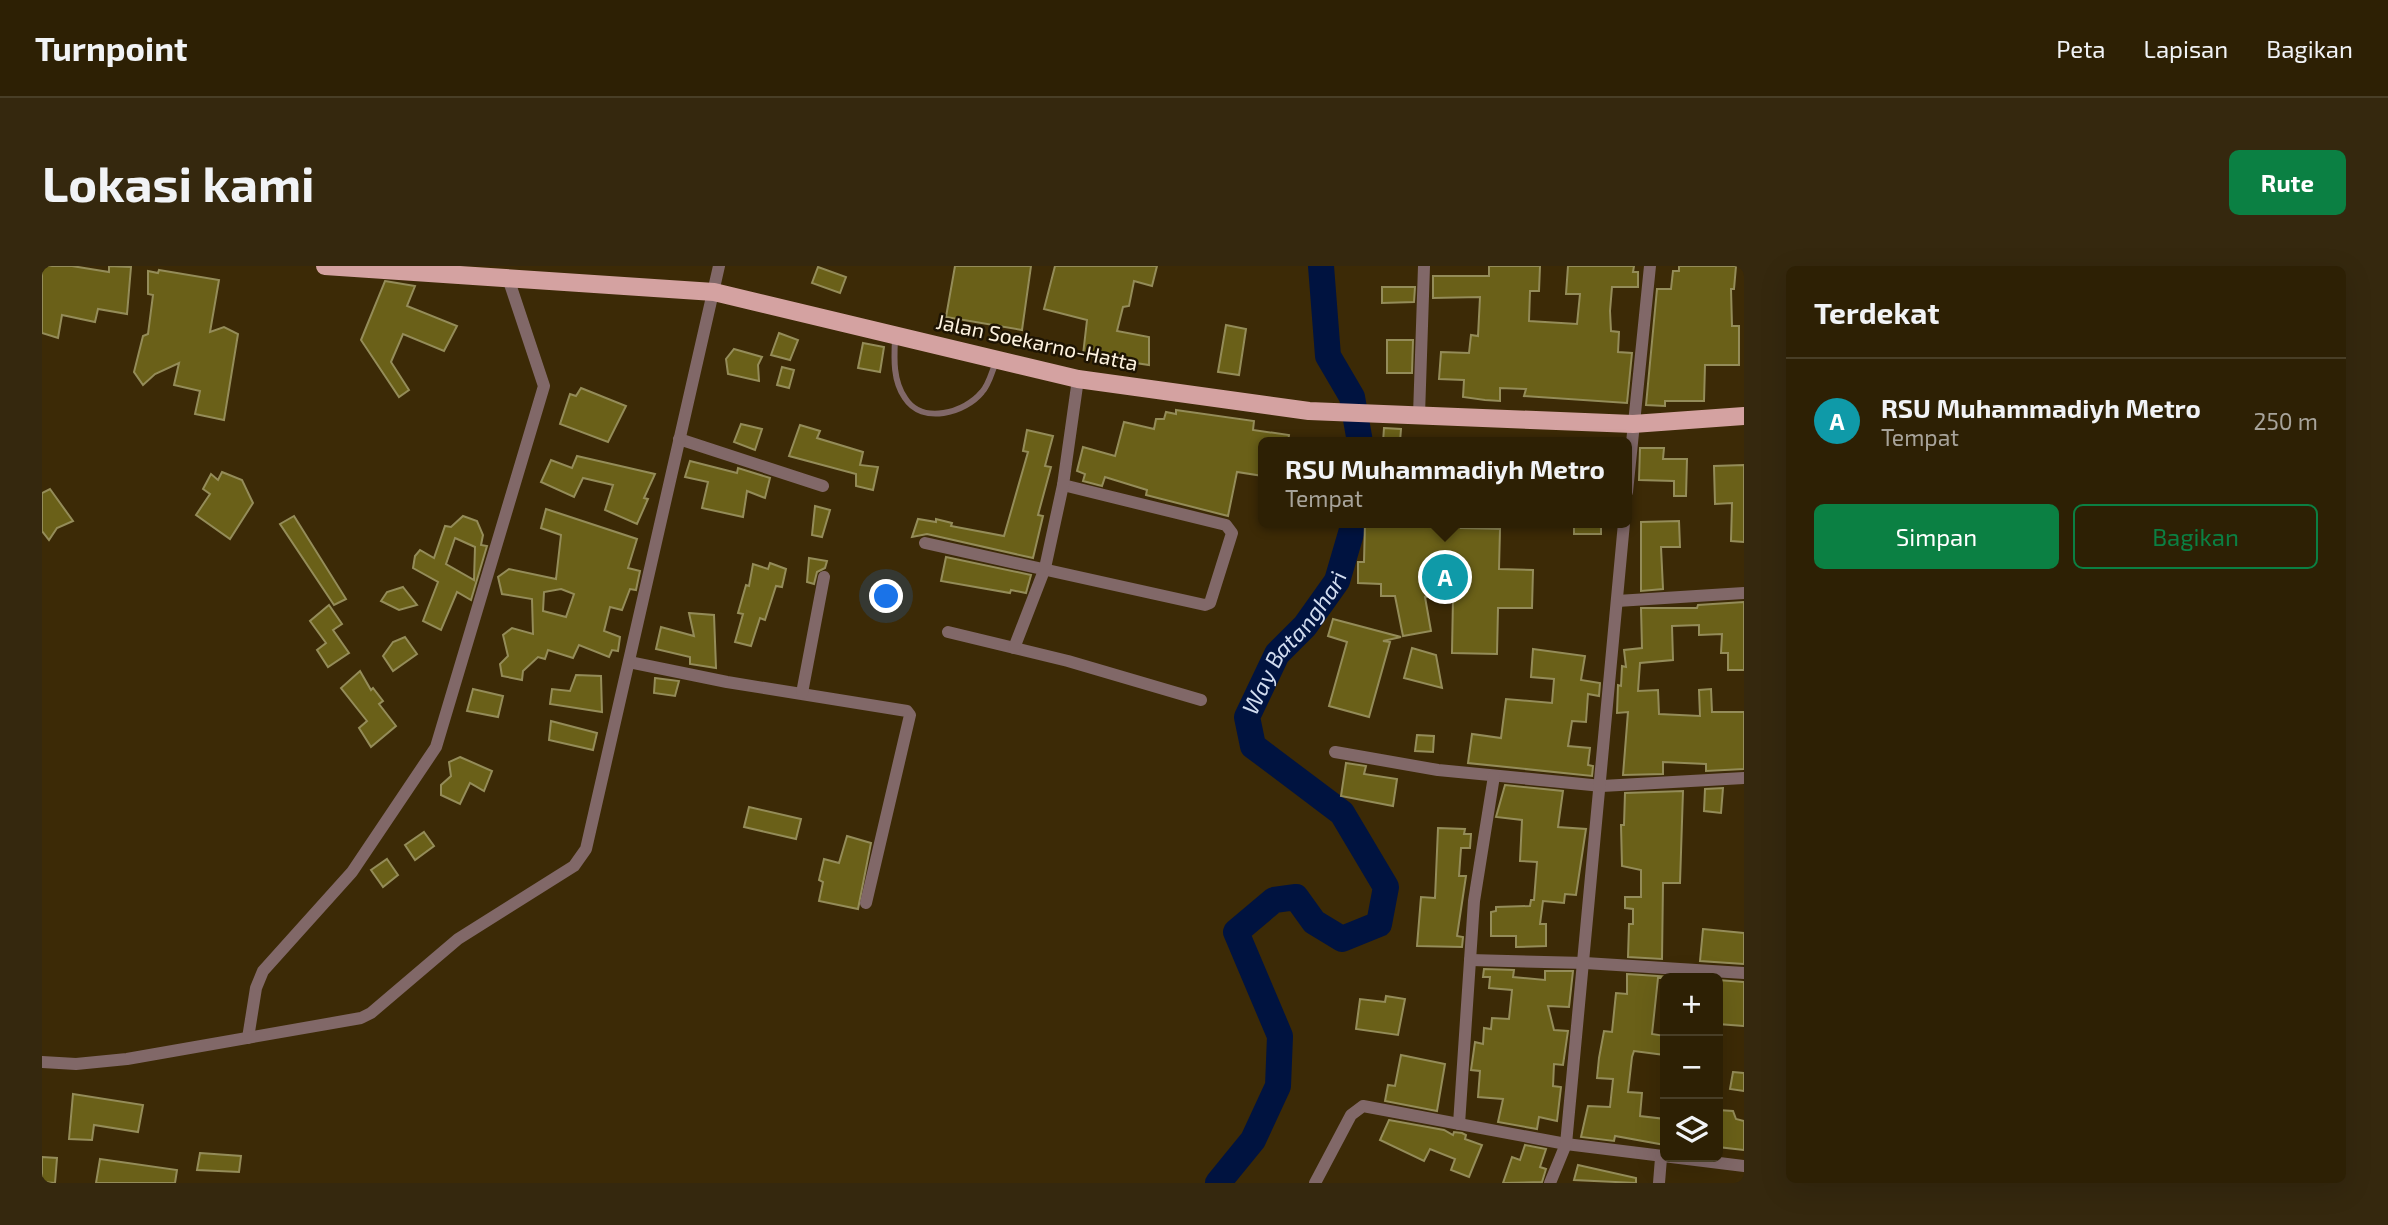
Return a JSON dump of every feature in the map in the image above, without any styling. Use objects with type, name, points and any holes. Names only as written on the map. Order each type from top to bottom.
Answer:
[{"type":"main road","name":"Jalan Soekarno-Hatta","points":[[325,266],[714,292],[996,362],[1078,379],[1309,411],[1633,424],[1744,416]]},
{"type":"street","points":[[42,1062],[76,1064],[127,1059],[371,1013],[458,939],[574,866],[586,849],[719,266]]},
{"type":"street","points":[[1419,415],[1424,266]]},
{"type":"street","points":[[1632,437],[1650,266]]},
{"type":"street","points":[[248,1038],[256,988],[263,971],[352,872],[436,747],[544,386],[508,278]]},
{"type":"street","points":[[1014,648],[1045,568],[1063,485],[1078,379]]},
{"type":"street","points":[[679,439],[823,486]]},
{"type":"street","points":[[925,543],[1208,605],[1232,533],[1226,525],[1063,485]]},
{"type":"street","points":[[1550,1183],[1566,1144],[1617,628],[1616,601],[1623,528]]},
{"type":"street","points":[[802,694],[824,577]]},
{"type":"street","points":[[1616,601],[1744,593]]},
{"type":"street","points":[[947,632],[1201,700]]},
{"type":"street","points":[[629,662],[907,711],[910,715],[866,903]]},
{"type":"street","points":[[1335,752],[1494,776],[1602,786],[1744,778]]},
{"type":"street","points":[[1459,1124],[1474,901],[1494,776]]},
{"type":"street","points":[[1470,960],[1585,962],[1744,973]]},
{"type":"street","points":[[1315,1183],[1359,1107],[1378,1107],[1566,1144],[1660,1158]]},
{"type":"street","points":[[1659,1183],[1661,1162]]},
{"type":"street","points":[[1702,1162],[1744,1166]]},
{"type":"lane","points":[[895,335],[894,365],[899,386],[906,401],[919,410],[946,414],[968,405],[984,391],[996,362]]},
{"type":"building","points":[[42,266],[72,266],[109,272],[109,266],[131,267],[127,314],[98,309],[95,322],[62,315],[58,338],[42,333]]},
{"type":"building","points":[[955,266],[1031,266],[1022,330],[946,317]]},
{"type":"building","points":[[1055,266],[1157,266],[1152,286],[1134,281],[1129,306],[1123,307],[1117,331],[1149,337],[1149,365],[1083,355],[1087,320],[1044,309]]},
{"type":"building","points":[[1489,266],[1540,266],[1539,291],[1530,291],[1529,321],[1577,324],[1580,294],[1566,294],[1568,266],[1634,266],[1633,272],[1638,272],[1638,287],[1612,287],[1610,311],[1611,331],[1619,332],[1618,352],[1632,353],[1627,403],[1524,396],[1526,389],[1500,388],[1500,401],[1485,400],[1463,397],[1464,380],[1439,379],[1441,352],[1469,353],[1471,335],[1478,336],[1480,297],[1433,298],[1433,276],[1489,276]]},
{"type":"building","points":[[1679,266],[1736,266],[1734,289],[1731,289],[1732,326],[1739,326],[1739,365],[1705,365],[1704,401],[1665,401],[1665,406],[1646,405],[1657,289],[1671,289],[1673,271],[1679,271]]},
{"type":"building","points":[[818,267],[846,277],[840,293],[812,283]]},
{"type":"building","points":[[159,270],[219,280],[210,332],[224,327],[238,334],[224,420],[195,414],[200,391],[174,385],[179,363],[155,374],[143,385],[134,372],[143,336],[148,334],[153,295],[148,294],[148,271],[158,273]]},
{"type":"building","points":[[385,281],[415,286],[407,306],[457,326],[444,351],[403,334],[391,362],[409,390],[399,397],[361,340]]},
{"type":"building","points":[[1382,287],[1415,287],[1414,302],[1382,303]]},
{"type":"building","points":[[1226,325],[1246,329],[1239,375],[1218,372]]},
{"type":"building","points":[[779,333],[798,340],[790,360],[771,355]]},
{"type":"building","points":[[1387,340],[1413,340],[1412,373],[1387,373]]},
{"type":"building","points":[[863,343],[884,347],[880,372],[858,368]]},
{"type":"building","points":[[734,349],[762,357],[758,365],[759,381],[728,374],[726,359]]},
{"type":"building","points":[[782,367],[794,370],[789,388],[777,385]]},
{"type":"building","points":[[581,388],[626,406],[608,442],[560,424],[570,394],[576,396]]},
{"type":"building","points":[[1176,410],[1254,421],[1253,430],[1289,437],[1258,437],[1258,475],[1237,472],[1228,516],[1146,495],[1147,490],[1105,477],[1102,486],[1083,481],[1085,474],[1077,471],[1083,447],[1115,456],[1124,422],[1154,429],[1156,419],[1164,419],[1166,412],[1176,414]]},
{"type":"building","points":[[741,424],[762,429],[755,450],[734,442]]},
{"type":"building","points":[[800,425],[820,431],[817,438],[863,452],[860,465],[878,467],[873,490],[856,486],[856,474],[789,456]]},
{"type":"building","points":[[1384,428],[1401,429],[1400,437],[1383,437]]},
{"type":"building","points":[[1027,430],[1053,436],[1045,466],[1051,467],[1038,515],[1043,516],[1033,558],[927,534],[912,537],[918,519],[936,522],[936,519],[952,523],[951,526],[1004,536],[1028,452],[1023,451]]},
{"type":"building","points":[[1640,448],[1664,448],[1663,459],[1687,459],[1686,496],[1674,496],[1674,481],[1639,480]]},
{"type":"building","points":[[577,456],[655,474],[644,498],[648,499],[637,524],[605,510],[613,485],[583,478],[574,497],[541,482],[551,460],[572,468]]},
{"type":"building","points":[[690,461],[737,473],[738,468],[770,478],[765,498],[747,491],[743,517],[702,508],[708,482],[685,477]]},
{"type":"building","points":[[1744,465],[1744,542],[1731,541],[1732,503],[1715,504],[1714,466]]},
{"type":"building","points":[[222,472],[242,480],[253,503],[230,539],[196,515],[210,494],[203,489],[211,474],[218,480]]},
{"type":"building","points":[[50,489],[73,521],[57,528],[49,540],[42,531],[42,493]]},
{"type":"building","points":[[815,506],[830,510],[822,537],[812,535]]},
{"type":"building","points":[[546,509],[637,539],[628,568],[640,571],[636,590],[630,589],[622,610],[610,607],[604,631],[620,637],[618,651],[612,650],[609,657],[579,645],[573,658],[548,650],[545,659],[538,657],[523,671],[522,680],[502,676],[500,664],[508,656],[503,635],[512,628],[533,634],[532,599],[502,594],[498,577],[509,569],[556,579],[561,535],[541,528]],"holes":[[[561,589],[574,594],[566,617],[543,611],[544,592]]]},
{"type":"building","points":[[294,516],[346,599],[334,605],[280,524]]},
{"type":"building","points":[[463,516],[477,521],[483,535],[481,545],[487,546],[471,600],[457,592],[441,630],[423,621],[438,582],[413,568],[415,556],[420,550],[434,558],[445,526],[451,527]],"holes":[[[455,538],[475,547],[474,580],[446,564]]]},
{"type":"building","points":[[1679,521],[1680,547],[1661,547],[1663,589],[1641,591],[1641,522]]},
{"type":"building","points":[[1365,528],[1500,529],[1499,569],[1533,570],[1532,608],[1498,608],[1497,654],[1452,653],[1453,597],[1425,597],[1431,631],[1403,636],[1395,596],[1381,596],[1381,584],[1358,583],[1358,562],[1364,562]]},
{"type":"building","points":[[1574,528],[1601,528],[1601,534],[1574,534]]},
{"type":"building","points":[[946,557],[1031,575],[1026,593],[1011,590],[1010,593],[941,581]]},
{"type":"building","points":[[809,558],[827,561],[825,568],[817,572],[814,584],[807,582]]},
{"type":"building","points":[[770,563],[786,569],[782,587],[776,586],[765,620],[760,618],[751,646],[735,642],[743,614],[738,613],[746,585],[749,586],[753,564],[768,569]]},
{"type":"building","points":[[403,587],[417,605],[399,610],[381,601],[387,592]]},
{"type":"building","points":[[1744,602],[1744,670],[1728,670],[1728,653],[1721,653],[1722,634],[1699,635],[1699,625],[1672,626],[1673,660],[1640,663],[1638,691],[1658,690],[1659,714],[1700,716],[1699,690],[1711,689],[1712,712],[1744,712],[1744,769],[1706,771],[1706,764],[1663,762],[1663,774],[1623,775],[1628,712],[1617,713],[1618,685],[1621,686],[1622,666],[1626,667],[1624,650],[1642,648],[1641,608],[1697,608],[1698,605]]},
{"type":"building","points":[[329,605],[342,624],[333,630],[349,653],[328,667],[317,650],[326,643],[310,621]]},
{"type":"building","points":[[689,613],[714,615],[716,668],[690,664],[690,657],[656,649],[661,627],[694,636]]},
{"type":"building","points":[[1333,619],[1401,637],[1383,641],[1390,642],[1369,717],[1329,706],[1347,642],[1328,636]]},
{"type":"building","points":[[405,637],[417,654],[393,671],[383,656],[393,642]]},
{"type":"building","points":[[1412,648],[1436,655],[1442,688],[1404,678]]},
{"type":"building","points":[[1533,649],[1585,656],[1581,680],[1600,683],[1599,696],[1588,694],[1586,722],[1572,721],[1568,746],[1590,748],[1588,765],[1593,766],[1592,776],[1468,763],[1472,734],[1501,738],[1506,699],[1552,703],[1554,679],[1531,677]]},
{"type":"building","points":[[360,671],[371,690],[373,688],[383,701],[379,704],[396,726],[371,747],[359,728],[367,721],[341,688]]},
{"type":"building","points":[[576,675],[601,676],[602,712],[550,704],[552,689],[570,691]]},
{"type":"building","points":[[655,678],[679,681],[675,696],[654,693]]},
{"type":"building","points":[[473,689],[503,696],[498,717],[467,711]]},
{"type":"building","points":[[551,721],[597,733],[593,750],[549,740]]},
{"type":"building","points":[[1417,735],[1434,736],[1433,752],[1415,751]]},
{"type":"building","points":[[460,757],[492,771],[484,791],[470,783],[460,804],[441,795],[441,785],[451,776],[449,762]]},
{"type":"building","points":[[1346,763],[1366,766],[1364,774],[1397,779],[1393,806],[1341,796]]},
{"type":"building","points":[[1505,785],[1563,791],[1558,827],[1586,829],[1576,895],[1565,894],[1564,903],[1543,901],[1540,924],[1546,924],[1546,946],[1516,947],[1516,936],[1491,936],[1491,912],[1496,911],[1496,907],[1530,906],[1531,900],[1534,900],[1537,862],[1520,861],[1522,820],[1496,817]]},
{"type":"building","points":[[1723,788],[1721,813],[1704,811],[1705,789]]},
{"type":"building","points":[[1683,791],[1680,883],[1663,883],[1662,959],[1628,957],[1629,924],[1633,924],[1633,909],[1625,908],[1625,897],[1641,897],[1641,870],[1622,866],[1621,825],[1624,825],[1625,793]]},
{"type":"building","points":[[749,807],[801,819],[796,839],[744,827]]},
{"type":"building","points":[[1438,828],[1465,829],[1464,834],[1471,834],[1470,848],[1461,848],[1459,876],[1466,876],[1457,936],[1463,937],[1462,947],[1417,946],[1421,897],[1435,898]]},
{"type":"building","points":[[424,832],[434,846],[415,860],[405,845]]},
{"type":"building","points":[[847,836],[871,843],[858,909],[819,901],[823,882],[819,880],[824,859],[839,863]]},
{"type":"building","points":[[387,859],[398,875],[383,887],[371,870]]},
{"type":"building","points":[[1703,929],[1744,933],[1744,964],[1700,961]]},
{"type":"building","points":[[1484,969],[1514,970],[1513,977],[1545,980],[1545,971],[1573,971],[1569,1007],[1548,1006],[1554,1030],[1568,1031],[1563,1065],[1554,1064],[1553,1086],[1561,1087],[1557,1121],[1539,1117],[1537,1129],[1498,1122],[1503,1099],[1478,1097],[1480,1071],[1471,1070],[1475,1042],[1483,1044],[1484,1028],[1491,1029],[1492,1018],[1509,1019],[1512,990],[1489,988],[1490,977],[1483,977]]},
{"type":"building","points":[[1627,974],[1660,976],[1652,1034],[1660,1035],[1660,1054],[1634,1051],[1628,1092],[1642,1093],[1640,1116],[1660,1118],[1660,1144],[1615,1136],[1614,1141],[1581,1137],[1588,1106],[1610,1107],[1613,1079],[1597,1078],[1599,1058],[1604,1031],[1612,1032],[1616,993],[1627,994]]},
{"type":"building","points":[[1723,980],[1744,982],[1744,1026],[1723,1024]]},
{"type":"building","points":[[1386,996],[1405,999],[1398,1035],[1356,1029],[1360,999],[1385,1002]]},
{"type":"building","points":[[1401,1055],[1445,1064],[1437,1111],[1385,1101],[1388,1085],[1395,1086]]},
{"type":"building","points":[[1733,1072],[1744,1073],[1744,1091],[1730,1089]]},
{"type":"building","points":[[73,1094],[143,1105],[138,1132],[94,1125],[92,1140],[69,1139]]},
{"type":"building","points":[[1723,1110],[1733,1111],[1736,1119],[1744,1121],[1744,1150],[1723,1148]]},
{"type":"building","points":[[1389,1120],[1444,1130],[1453,1135],[1454,1132],[1462,1133],[1466,1135],[1465,1139],[1482,1145],[1469,1177],[1451,1170],[1455,1159],[1430,1149],[1424,1161],[1380,1140]]},
{"type":"building","points":[[1525,1145],[1546,1149],[1540,1167],[1546,1169],[1542,1182],[1503,1183],[1512,1157],[1520,1160]]},
{"type":"building","points":[[200,1153],[241,1156],[239,1172],[197,1170]]},
{"type":"building","points":[[42,1157],[57,1158],[55,1183],[42,1182]]},
{"type":"building","points":[[100,1159],[177,1170],[175,1183],[96,1183]]},
{"type":"building","points":[[1578,1165],[1636,1178],[1636,1183],[1574,1180]]},
{"type":"waterway","name":"Way Batanghari","points":[[1321,266],[1328,356],[1352,397],[1359,437]]},
{"type":"waterway","name":"Way Batanghari","points":[[1218,1183],[1253,1140],[1278,1086],[1280,1036],[1236,932],[1274,900],[1296,897],[1314,922],[1342,939],[1379,924],[1386,887],[1342,813],[1253,746],[1247,717],[1277,654],[1305,626],[1337,581],[1353,528]]},
{"type":"place","name":"RSU Muhammadiyh Metro","points":[[1445,577]]}]
